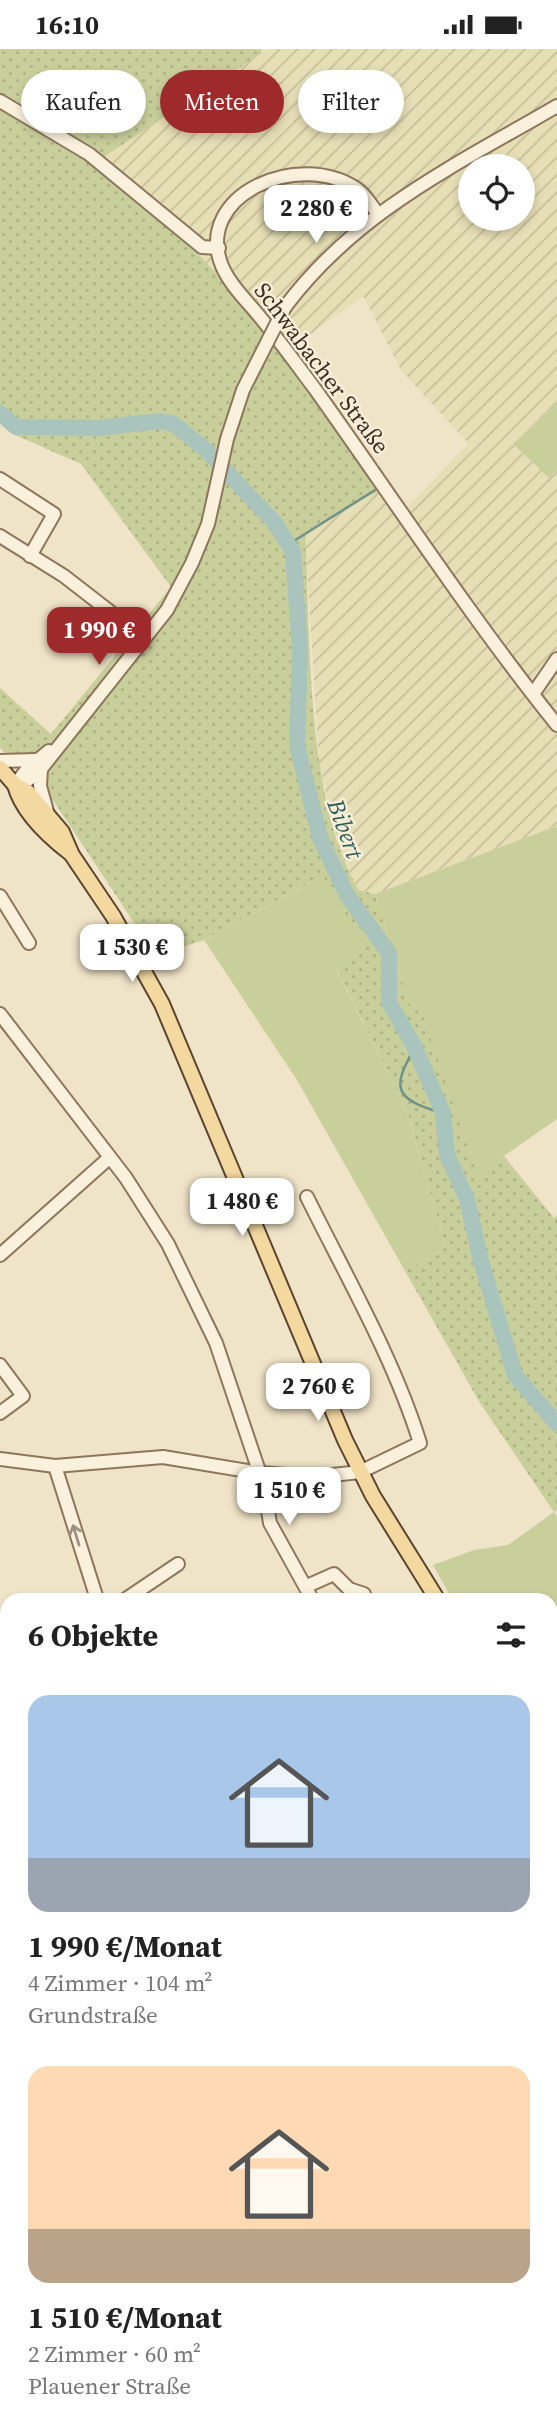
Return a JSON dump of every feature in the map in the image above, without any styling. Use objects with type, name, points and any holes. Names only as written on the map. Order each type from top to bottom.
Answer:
[{"type":"main road","points":[[0,768],[15,785],[28,792],[62,832],[72,855],[113,916],[168,1016],[360,1472],[433,1593]]},
{"type":"main road","points":[[15,785],[19,799],[54,840],[72,855]]},
{"type":"street","points":[[0,101],[89,154],[202,247],[219,248],[221,227],[236,202],[253,187],[290,173],[323,174],[340,179],[367,197],[377,213]]},
{"type":"street","points":[[15,785],[27,781],[167,610],[192,563],[208,524],[227,439],[243,390],[285,307],[324,260],[377,213],[557,106]]},
{"type":"street","name":"Schwabacher Straße","points":[[219,248],[222,267],[230,280],[314,388],[557,725]]},
{"type":"street","points":[[0,479],[54,514],[30,556]]},
{"type":"street","points":[[0,536],[74,584],[144,638]]},
{"type":"street","points":[[533,694],[557,659]]},
{"type":"street","points":[[0,761],[39,764]]},
{"type":"street","points":[[39,764],[40,786],[48,815]]},
{"type":"street","points":[[0,896],[29,943]]},
{"type":"street","points":[[0,1014],[127,1178],[168,1244],[216,1343],[260,1473],[270,1523],[310,1593]]},
{"type":"street","points":[[0,1255],[110,1158]]},
{"type":"street","points":[[0,1459],[55,1467],[163,1457],[260,1473],[314,1477],[360,1472],[420,1443],[413,1420],[364,1313],[307,1197]]},
{"type":"street","points":[[0,1365],[23,1396],[0,1413]]},
{"type":"street","points":[[55,1467],[95,1593]]},
{"type":"street","points":[[135,1593],[178,1564]]},
{"type":"street","points":[[307,1586],[334,1574],[349,1589],[361,1593]]},
{"type":"shaded area","points":[[268,49],[557,49],[557,404],[513,444],[549,478],[557,470],[557,826],[375,894],[359,890],[343,864],[319,763],[305,531],[380,490],[400,515],[468,443],[401,370],[363,296],[286,352],[95,162],[139,133],[146,133],[146,129],[160,120],[160,133],[284,133],[284,70],[236,70]]},
{"type":"green space","points":[[0,49],[261,49],[262,53],[236,70],[160,70],[160,120],[146,129],[146,70],[21,70],[21,133],[140,133],[96,162],[203,259],[286,352],[380,490],[305,532],[310,668],[320,765],[341,853],[359,890],[375,894],[410,1005],[419,1003],[479,1179],[504,1156],[554,1218],[557,1215],[557,1510],[554,1512],[480,1403],[405,1271],[446,1247],[407,1111],[336,968],[323,876],[204,940],[156,956],[47,791],[0,748],[0,688],[51,734],[171,587],[81,464],[15,435],[0,422]]},
{"type":"green space","points":[[557,404],[557,470],[549,478],[513,444]]},
{"type":"green space","points":[[557,826],[557,1119],[504,1156],[479,1180],[419,1004],[410,1006],[375,894]]},
{"type":"green space","points":[[323,876],[363,944],[336,969],[407,1111],[446,1247],[405,1271],[297,1080],[204,940]]},
{"type":"green space","points":[[554,1512],[557,1517],[557,1593],[449,1593],[433,1565],[474,1550],[508,1545]]},
{"type":"waterway","name":"Bibert","points":[[0,413],[16,427],[99,428],[160,421],[174,424],[206,450],[275,523],[293,552],[300,650],[297,745],[320,838],[347,895],[389,953],[389,1002],[415,1048],[443,1113],[447,1155],[467,1199],[481,1261],[515,1375],[557,1424]]},
{"type":"waterway","points":[[289,544],[375,490]]},
{"type":"waterway","points":[[415,1048],[402,1074],[402,1091],[416,1103],[443,1113]]}]
